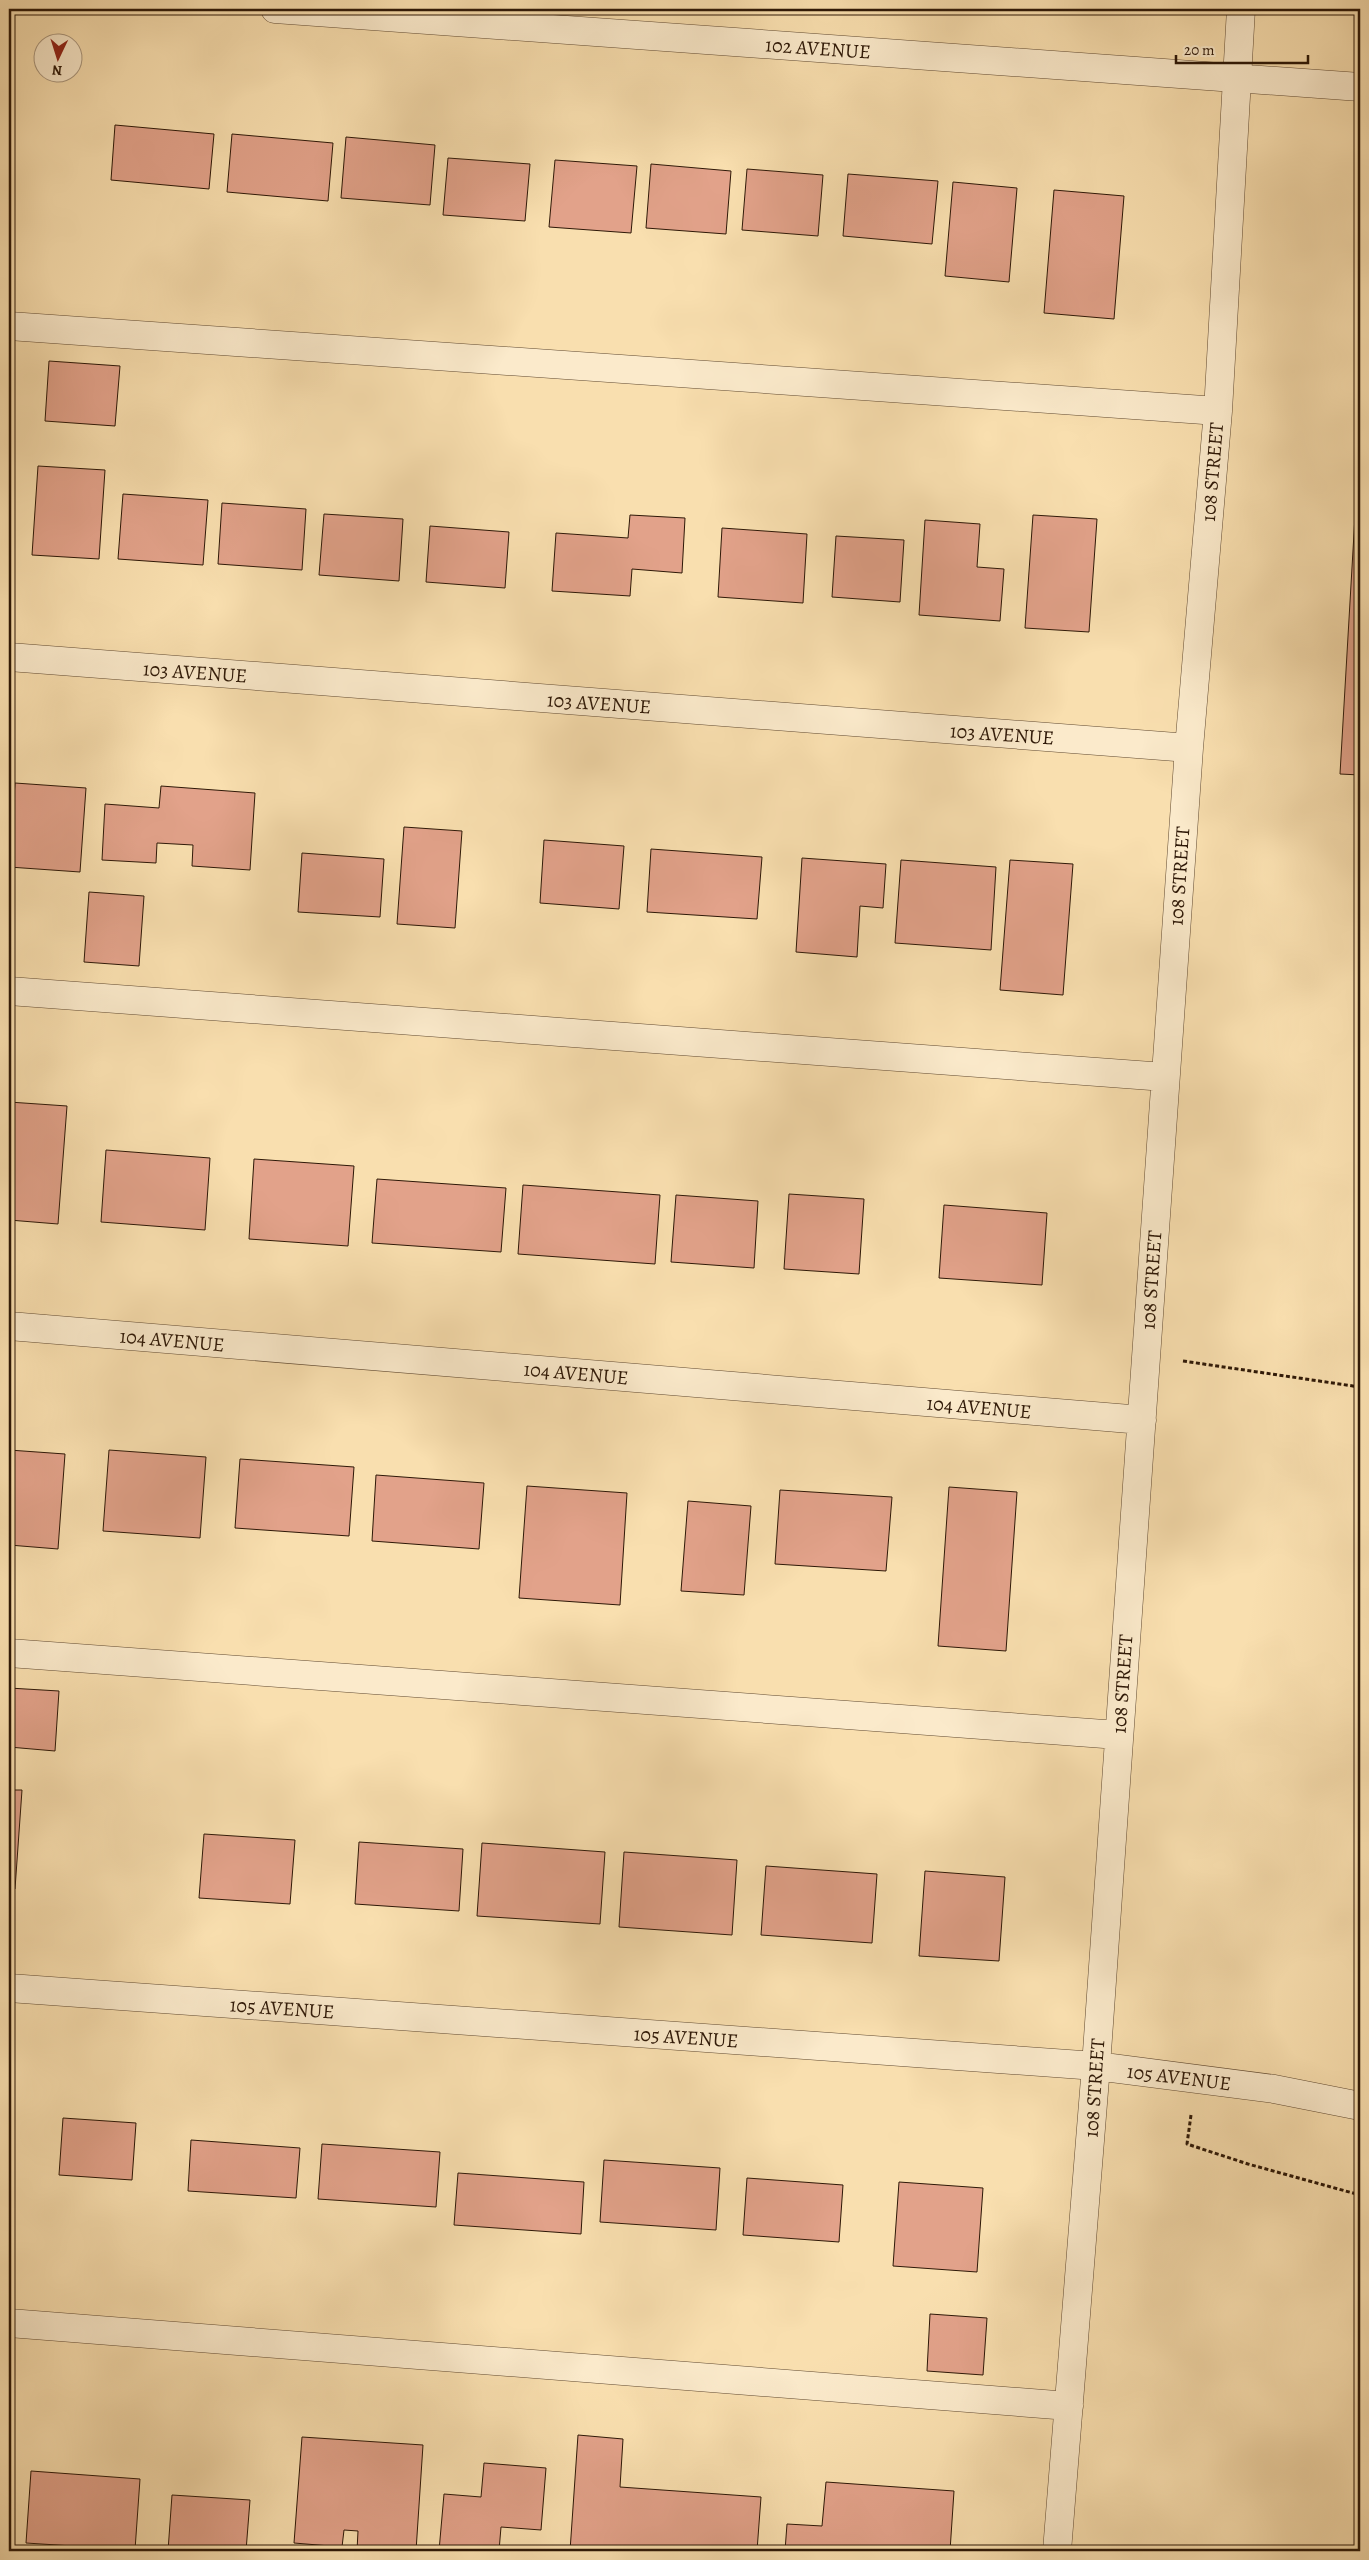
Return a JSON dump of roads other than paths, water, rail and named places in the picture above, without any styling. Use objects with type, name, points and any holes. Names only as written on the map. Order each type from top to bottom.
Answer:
[{"type":"street","name":"102 AVENUE","points":[[275,9],[1360,87]]},
{"type":"street","name":"108 STREET","points":[[1057,2551],[1096,2066],[1189,748],[1218,411],[1241,9]]},
{"type":"street","points":[[9,326],[1218,411]]},
{"type":"street","name":"103 AVENUE","points":[[9,658],[1189,748]]},
{"type":"street","points":[[9,991],[1165,1077]]},
{"type":"street","name":"104 AVENUE","points":[[9,1326],[1142,1420]]},
{"type":"street","points":[[9,1653],[1118,1735]]},
{"type":"street","name":"105 AVENUE","points":[[9,1988],[1096,2066],[1274,2089],[1360,2106]]},
{"type":"street","points":[[9,2323],[1068,2406]]}]
